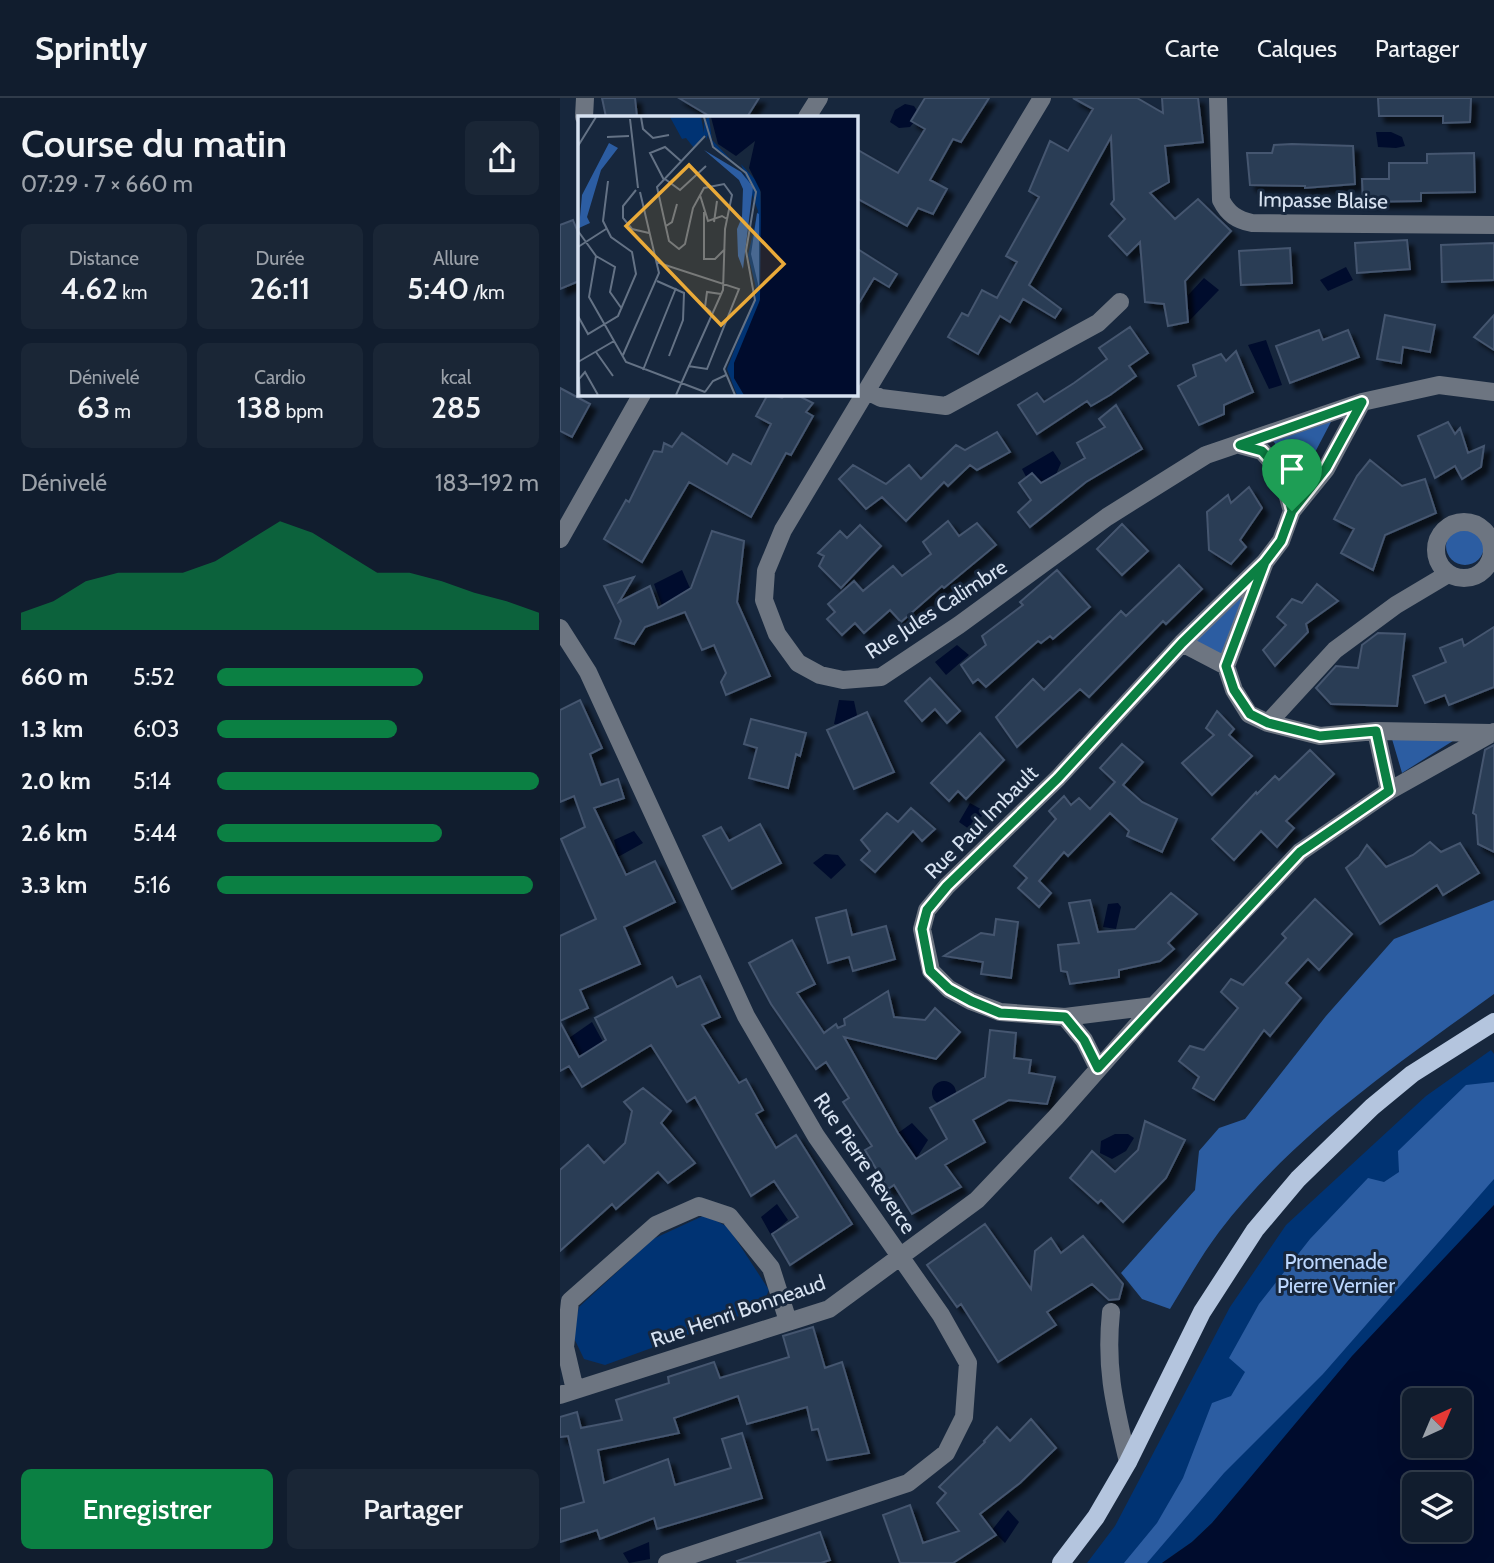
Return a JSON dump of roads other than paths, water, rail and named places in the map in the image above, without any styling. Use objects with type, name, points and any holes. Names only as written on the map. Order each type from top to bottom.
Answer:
[{"type":"main road","points":[[1061,1563],[1096,1517],[1128,1462],[1202,1312],[1255,1230],[1297,1180],[1371,1107],[1412,1074],[1494,1022]]},
{"type":"street","points":[[584,116],[585,98]]},
{"type":"street","points":[[808,116],[819,98]]},
{"type":"street","name":"Rue Jules Calimbre","points":[[1042,98],[783,530],[766,570],[764,600],[777,634],[798,663],[820,675],[843,680],[881,677],[960,625],[1107,517],[1206,455],[1362,402],[1439,385],[1494,392]]},
{"type":"street","name":"Impasse Blaise","points":[[1218,98],[1221,200],[1225,209],[1241,221],[1494,225]]},
{"type":"street","points":[[867,391],[881,398],[946,406],[1098,323],[1120,302]]},
{"type":"street","points":[[560,539],[641,396]]},
{"type":"street","name":"Rue Paul Imbault","points":[[1154,1006],[1065,1017],[1000,1013],[971,1001],[949,989],[930,971],[922,929],[927,910],[947,886],[1058,778],[1182,643],[1265,562],[1281,541],[1292,511],[1326,468],[1362,402]]},
{"type":"street","points":[[1240,445],[1262,451],[1282,472],[1292,511]]},
{"type":"street","name":"Rue Paul Imbault","points":[[1226,666],[1265,562]]},
{"type":"street","points":[[1268,723],[1335,650],[1396,605],[1448,574]]},
{"type":"street","name":"Rue Pierre Reverce","points":[[560,628],[587,672],[746,1016],[816,1136],[941,1315],[968,1363],[964,1417],[946,1453],[908,1483],[667,1563]]},
{"type":"street","points":[[1182,643],[1226,666],[1234,690],[1250,714],[1268,723],[1320,736],[1376,731],[1493,733]]},
{"type":"street","points":[[1376,731],[1389,791]]},
{"type":"street","points":[[1065,1017],[1084,1040],[1098,1068],[1300,852],[1389,791],[1493,733]]},
{"type":"street","name":"Rue Henri Bonneaud","points":[[568,1393],[829,1309],[977,1200],[1098,1068]]},
{"type":"street","points":[[568,1393],[565,1347],[570,1301],[656,1225],[699,1206],[729,1216],[771,1268],[788,1321]]},
{"type":"street","points":[[1111,1312],[1108,1347],[1111,1388],[1128,1462]]},
{"type":"park label","name":"Promenade Pierre Vernier","points":[[1336,1273]]}]
